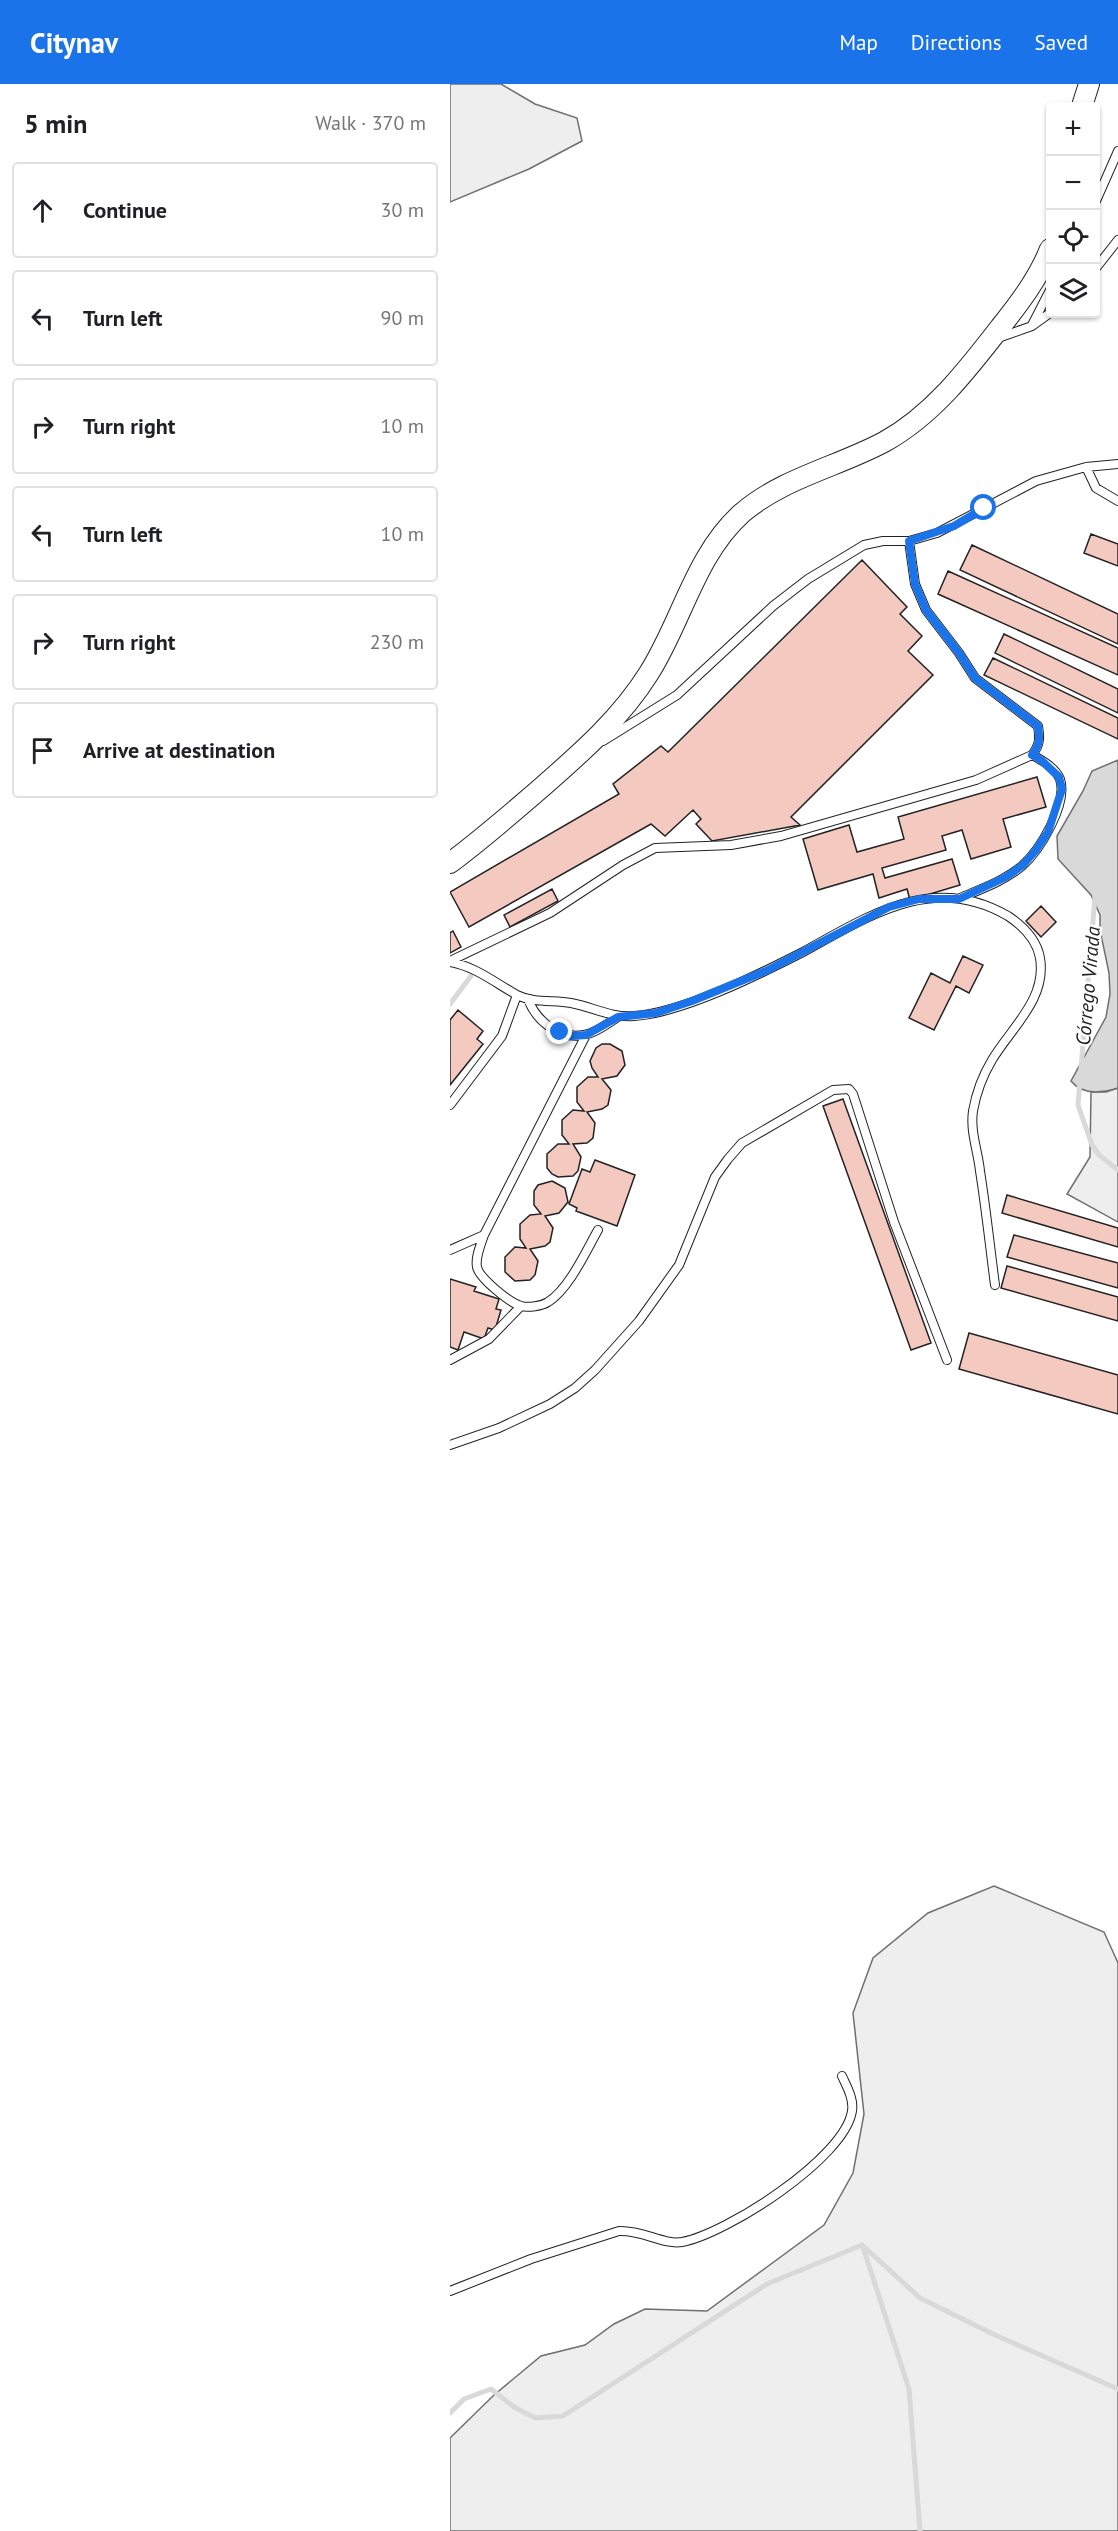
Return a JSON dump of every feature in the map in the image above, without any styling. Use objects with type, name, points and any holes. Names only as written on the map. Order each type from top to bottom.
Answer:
[{"type":"street","points":[[1083,102],[1089,84]]},
{"type":"street","points":[[450,863],[486,836],[572,760],[626,706],[650,673],[709,554],[741,514],[759,500],[789,484],[883,442],[913,423],[942,397],[990,340],[1024,297],[1046,260]]},
{"type":"lane","points":[[1100,190],[1118,151]]},
{"type":"lane","points":[[1098,264],[1118,240]]},
{"type":"lane","points":[[1032,326],[1046,298]]},
{"type":"lane","points":[[990,340],[1032,326],[1046,316]]},
{"type":"lane","points":[[572,760],[677,695],[773,606],[808,579],[864,545],[883,540],[909,541],[954,526],[1036,482],[1086,467],[1118,464]]},
{"type":"lane","points":[[1086,467],[1096,488],[1118,501]]},
{"type":"lane","points":[[450,962],[550,913],[623,865],[656,848],[730,845],[781,836],[976,780],[1032,755],[1038,748],[1040,738],[1038,726],[975,678],[926,610],[915,584],[909,541]]},
{"type":"lane","points":[[959,899],[1006,877],[1023,865],[1048,832],[1062,789],[1059,777],[1041,760],[1032,755]]},
{"type":"lane","points":[[450,962],[475,969],[517,995],[528,999],[573,1003],[618,1017],[656,1013],[737,983],[768,970],[889,907],[919,899],[959,899],[982,903],[1020,924],[1035,942],[1040,957],[1041,974],[1035,996],[991,1061],[980,1087],[973,1113],[973,1137],[980,1167],[995,1285]]},
{"type":"lane","points":[[450,1105],[502,1036],[517,995]]},
{"type":"lane","points":[[528,999],[532,1010],[541,1020],[560,1032],[572,1036],[586,1035],[618,1017]]},
{"type":"lane","points":[[586,1035],[484,1235],[476,1263],[478,1272],[501,1293],[521,1306],[534,1306],[548,1302],[562,1290],[598,1230]]},
{"type":"lane","points":[[450,1445],[499,1428],[550,1404],[575,1388],[595,1370],[639,1321],[679,1265],[715,1177],[728,1159],[742,1143],[833,1090],[849,1089],[853,1094],[894,1222],[947,1360]]},
{"type":"lane","points":[[450,1250],[484,1235]]},
{"type":"lane","points":[[450,1360],[489,1339],[521,1306]]},
{"type":"lane","points":[[450,2291],[531,2259],[619,2231],[634,2230],[672,2243],[681,2242],[698,2238],[754,2209],[814,2167],[837,2142],[852,2111],[852,2098],[842,2076]]},
{"type":"shaded area","points":[[450,84],[501,84],[535,104],[577,118],[582,141],[529,169],[450,202]]},
{"type":"shaded area","points":[[1118,760],[1118,1088],[1093,1092],[1081,1089],[1071,1081],[1106,1017],[1110,994],[1109,973],[1100,930],[1100,915],[1091,895],[1058,859],[1057,836],[1092,771]]},
{"type":"shaded area","points":[[1118,1088],[1118,1222],[1067,1194],[1090,1157],[1091,1092],[1106,1092]]},
{"type":"shaded area","points":[[994,1886],[1104,1932],[1118,1963],[1118,2531],[450,2531],[450,2438],[494,2395],[541,2356],[585,2345],[614,2324],[645,2309],[707,2311],[824,2225],[853,2173],[864,2114],[853,2013],[873,1958],[928,1913]]},
{"type":"building","points":[[1091,534],[1118,544],[1118,566],[1084,553]]},
{"type":"building","points":[[972,545],[1118,614],[1118,644],[960,570]]},
{"type":"building","points":[[862,560],[907,607],[900,614],[922,636],[908,651],[933,675],[791,817],[800,825],[712,841],[696,824],[701,819],[693,810],[665,836],[651,824],[469,927],[450,892],[619,794],[613,784],[661,746],[668,752]]},
{"type":"building","points":[[948,571],[1118,648],[1118,675],[938,594]]},
{"type":"building","points":[[1004,634],[1118,689],[1118,713],[995,653]]},
{"type":"building","points":[[993,658],[1118,718],[1118,739],[984,675]]},
{"type":"building","points":[[1037,777],[1046,807],[1003,819],[1011,847],[971,859],[962,830],[942,836],[946,850],[882,868],[885,878],[952,859],[960,885],[910,900],[907,889],[879,898],[873,874],[818,890],[803,839],[849,825],[857,852],[904,839],[898,817]]},
{"type":"building","points":[[552,889],[558,901],[510,927],[504,915]]},
{"type":"building","points":[[1041,906],[1056,922],[1041,937],[1026,921]]},
{"type":"building","points":[[453,931],[461,947],[450,953],[450,933]]},
{"type":"building","points":[[963,956],[983,965],[969,993],[956,986],[934,1030],[909,1018],[931,973],[950,983]]},
{"type":"building","points":[[458,1010],[483,1031],[477,1039],[483,1044],[450,1085],[450,1020]]},
{"type":"building","points":[[602,1044],[610,1044],[622,1051],[625,1065],[617,1076],[602,1079],[611,1090],[608,1105],[602,1109],[587,1112],[595,1123],[593,1138],[587,1143],[573,1144],[581,1157],[578,1171],[573,1176],[558,1177],[547,1168],[547,1154],[558,1144],[569,1144],[562,1135],[562,1120],[573,1110],[584,1111],[577,1102],[577,1087],[588,1077],[598,1077],[590,1061],[596,1048]]},
{"type":"building","points":[[843,1099],[931,1343],[911,1350],[823,1106]]},
{"type":"building","points":[[595,1160],[635,1175],[617,1226],[576,1211],[577,1208],[569,1204],[582,1169],[590,1172]]},
{"type":"building","points":[[552,1181],[565,1188],[568,1202],[559,1213],[545,1216],[553,1228],[550,1242],[545,1246],[530,1249],[538,1261],[535,1275],[530,1280],[515,1281],[505,1272],[505,1257],[515,1247],[526,1248],[520,1239],[520,1224],[530,1215],[541,1214],[534,1205],[534,1191],[538,1185]]},
{"type":"building","points":[[1007,1195],[1118,1228],[1118,1247],[1002,1213]]},
{"type":"building","points":[[1014,1235],[1118,1263],[1118,1288],[1007,1257]]},
{"type":"building","points":[[1007,1266],[1118,1297],[1118,1321],[1001,1288]]},
{"type":"building","points":[[450,1279],[476,1287],[474,1291],[499,1299],[496,1309],[501,1310],[495,1330],[488,1328],[484,1339],[464,1332],[458,1350],[450,1347]]},
{"type":"building","points":[[969,1333],[1118,1375],[1118,1414],[959,1369]]},
{"type":"waterway","name":"Córrego Virada","points":[[1081,1069],[1095,896]]},
{"type":"waterway","name":"Córrego Virada","points":[[450,1004],[471,976]]},
{"type":"waterway","name":"Córrego Virada","points":[[1080,1081],[1078,1105],[1092,1145],[1099,1155],[1118,1170]]},
{"type":"waterway","points":[[862,2245],[920,2298],[995,2335],[1118,2389]]},
{"type":"waterway","points":[[450,2413],[464,2399],[491,2389],[514,2407],[535,2418],[563,2416],[767,2284],[862,2245]]},
{"type":"waterway","points":[[863,2247],[909,2389],[920,2531]]},
{"type":"route","points":[[560,1032],[572,1036],[586,1035],[618,1017],[656,1013],[692,1001],[768,970],[854,923],[889,907],[919,899],[959,899],[1006,877],[1023,865],[1036,850],[1048,832],[1062,789],[1059,777],[1052,769],[1032,755],[1038,748],[1040,738],[1038,726],[1029,717],[987,690],[975,678],[926,610],[915,584],[909,541],[954,526],[984,508]]}]
